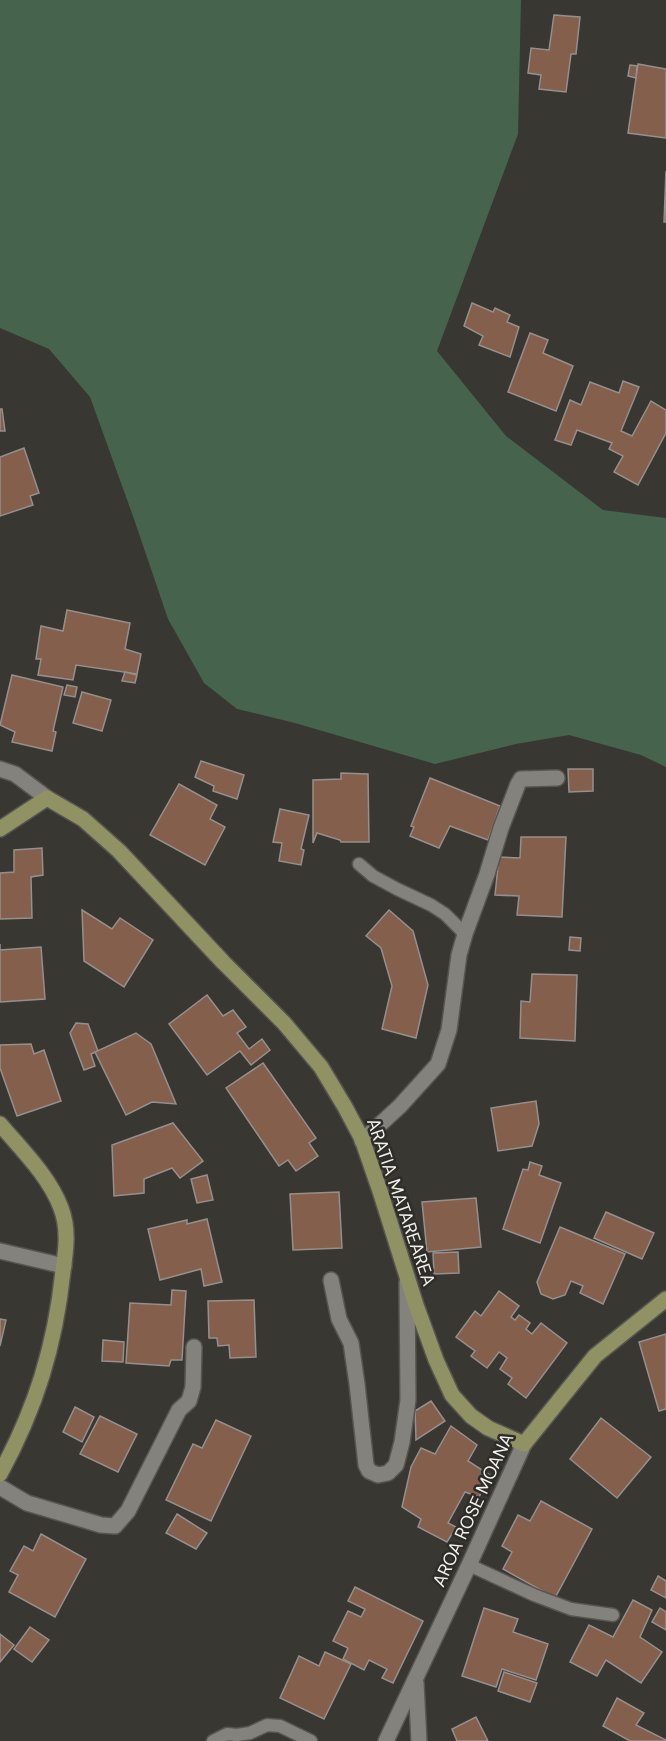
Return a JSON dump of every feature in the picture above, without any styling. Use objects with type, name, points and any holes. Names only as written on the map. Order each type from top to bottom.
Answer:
[{"type":"main road","points":[[0,829],[47,798]]},
{"type":"main road","name":"ARATIA MATAREAREA","points":[[47,798],[83,819],[119,851],[284,1023],[321,1067],[362,1141],[436,1360],[452,1395],[471,1416],[488,1428],[524,1444]]},
{"type":"main road","points":[[0,1124],[51,1186],[67,1231],[53,1339],[43,1375],[15,1447],[0,1474]]},
{"type":"main road","name":"AROA ROSE MOANA","points":[[524,1444],[595,1356],[666,1299]]},
{"type":"street","points":[[0,769],[15,774],[47,798]]},
{"type":"street","points":[[362,1141],[400,1106],[438,1064],[449,1030],[459,955],[465,934],[518,784],[521,779],[557,778]]},
{"type":"street","points":[[0,1251],[64,1266]]},
{"type":"street","points":[[331,1280],[339,1319],[351,1343],[366,1465],[369,1471],[378,1475],[388,1473],[396,1464],[402,1442],[408,1400],[407,1276]]},
{"type":"street","points":[[0,1488],[27,1503],[101,1525],[115,1526],[128,1511],[178,1410],[189,1401],[193,1387],[194,1347]]},
{"type":"street","name":"AROA ROSE MOANA","points":[[386,1741],[524,1444]]},
{"type":"street","name":"AROA ROSE MOANA","points":[[416,1680],[419,1741]]},
{"type":"lane","points":[[359,864],[396,890],[432,905],[445,914],[465,934]]},
{"type":"lane","points":[[469,1565],[534,1595],[571,1609],[613,1615]]},
{"type":"lane","points":[[213,1741],[226,1734],[250,1733],[267,1725],[280,1726],[311,1741]]},
{"type":"green space","points":[[0,0],[521,0],[518,134],[437,351],[506,436],[603,510],[666,518],[666,767],[641,755],[569,735],[516,744],[435,764],[295,723],[237,709],[204,683],[168,619],[90,397],[49,349],[0,328]]},
{"type":"building","points":[[554,15],[580,17],[576,54],[571,54],[566,92],[539,89],[541,75],[528,73],[531,48],[549,50]]},
{"type":"building","points":[[638,64],[666,69],[666,138],[628,133]]},
{"type":"building","points":[[630,65],[637,66],[636,78],[628,76]]},
{"type":"building","points":[[666,171],[666,222],[664,222]]},
{"type":"building","points":[[472,303],[493,312],[495,308],[510,315],[507,322],[519,327],[510,357],[479,345],[483,336],[464,326]]},
{"type":"building","points":[[530,333],[548,340],[543,353],[573,366],[556,411],[508,392]]},
{"type":"building","points":[[623,381],[639,387],[621,431],[632,436],[651,401],[666,410],[666,433],[638,485],[614,472],[623,456],[609,449],[612,443],[577,430],[571,445],[555,440],[570,400],[581,405],[590,382],[619,393]]},
{"type":"building","points":[[0,409],[2,409],[5,431],[0,431]]},
{"type":"building","points":[[24,448],[39,493],[30,496],[33,505],[0,516],[0,457]]},
{"type":"building","points":[[67,610],[130,623],[125,649],[141,654],[137,674],[76,665],[73,680],[38,675],[41,659],[36,659],[41,626],[63,631]]},
{"type":"building","points":[[125,672],[137,675],[135,683],[122,681]]},
{"type":"building","points":[[12,675],[63,687],[53,731],[56,732],[52,751],[12,742],[15,732],[0,725]]},
{"type":"building","points":[[67,685],[77,687],[75,697],[64,695]]},
{"type":"building","points":[[82,692],[111,700],[102,731],[73,723]]},
{"type":"building","points":[[201,761],[244,775],[237,799],[213,791],[214,786],[195,777]]},
{"type":"building","points":[[568,769],[593,769],[593,791],[569,792]]},
{"type":"building","points":[[341,773],[368,774],[369,842],[341,842],[317,833],[313,843],[313,780],[341,779]]},
{"type":"building","points":[[430,778],[500,806],[488,840],[450,826],[439,848],[410,836],[414,827],[411,826]]},
{"type":"building","points":[[179,784],[217,805],[210,819],[225,827],[205,865],[150,835]]},
{"type":"building","points":[[280,809],[309,815],[301,849],[304,850],[301,865],[279,861],[282,843],[273,842]]},
{"type":"building","points":[[521,837],[566,837],[562,917],[517,915],[519,896],[495,895],[499,857],[520,858]]},
{"type":"building","points":[[42,848],[43,875],[31,877],[32,918],[0,919],[0,873],[14,872],[14,850]]},
{"type":"building","points":[[82,910],[112,929],[120,918],[153,940],[124,987],[84,961]]},
{"type":"building","points":[[389,910],[413,931],[428,985],[416,1038],[382,1029],[392,986],[381,948],[366,936]]},
{"type":"building","points":[[570,937],[581,938],[580,951],[569,950]]},
{"type":"building","points":[[41,947],[45,999],[0,1002],[0,950]]},
{"type":"building","points":[[532,974],[577,975],[575,1041],[520,1038],[521,1001],[530,1002]]},
{"type":"building","points":[[207,995],[223,1016],[233,1010],[246,1027],[237,1033],[249,1049],[262,1039],[270,1050],[251,1065],[240,1051],[207,1075],[169,1024]]},
{"type":"building","points":[[76,1023],[88,1024],[98,1051],[91,1054],[95,1066],[84,1070],[70,1033]]},
{"type":"building","points":[[136,1033],[151,1044],[176,1104],[152,1102],[126,1115],[95,1052]]},
{"type":"building","points":[[31,1044],[34,1054],[44,1050],[61,1101],[17,1116],[0,1068],[0,1045]]},
{"type":"building","points":[[263,1063],[316,1138],[309,1143],[318,1156],[296,1171],[288,1160],[279,1166],[226,1088]]},
{"type":"building","points":[[536,1101],[539,1124],[532,1146],[498,1151],[491,1108]]},
{"type":"building","points":[[173,1123],[203,1161],[180,1178],[172,1168],[144,1179],[144,1193],[114,1196],[112,1145]]},
{"type":"building","points":[[530,1162],[542,1166],[539,1175],[561,1183],[540,1243],[503,1229],[523,1169],[528,1170]]},
{"type":"building","points":[[207,1175],[213,1200],[197,1203],[191,1179]]},
{"type":"building","points":[[339,1192],[342,1248],[293,1250],[290,1194]]},
{"type":"building","points":[[476,1198],[481,1247],[427,1252],[422,1202]]},
{"type":"building","points":[[606,1212],[654,1233],[642,1259],[594,1238]]},
{"type":"building","points":[[207,1219],[222,1282],[204,1286],[201,1269],[160,1280],[148,1229],[187,1220],[187,1224]]},
{"type":"building","points":[[560,1227],[625,1254],[603,1304],[580,1293],[583,1286],[571,1281],[565,1295],[553,1299],[541,1294],[537,1282]]},
{"type":"building","points":[[458,1252],[459,1273],[434,1274],[433,1253]]},
{"type":"building","points":[[172,1290],[186,1291],[182,1360],[171,1360],[169,1366],[126,1363],[130,1303],[171,1305]]},
{"type":"building","points":[[499,1291],[519,1306],[511,1317],[515,1320],[519,1315],[530,1323],[526,1329],[532,1334],[541,1323],[567,1343],[526,1398],[508,1384],[512,1378],[500,1369],[507,1358],[499,1352],[487,1368],[471,1356],[475,1351],[456,1337],[475,1311],[481,1316]]},
{"type":"building","points":[[254,1300],[256,1357],[230,1358],[229,1345],[218,1346],[217,1338],[209,1338],[208,1301]]},
{"type":"building","points":[[0,1319],[6,1320],[0,1346]]},
{"type":"building","points":[[666,1334],[666,1409],[659,1411],[639,1342]]},
{"type":"building","points":[[103,1340],[124,1342],[123,1362],[102,1361]]},
{"type":"building","points":[[431,1401],[445,1421],[416,1440],[415,1411]]},
{"type":"building","points":[[75,1407],[94,1417],[82,1442],[63,1432]]},
{"type":"building","points":[[100,1416],[137,1434],[118,1472],[80,1454]]},
{"type":"building","points":[[601,1418],[651,1457],[617,1498],[570,1459]]},
{"type":"building","points":[[216,1420],[251,1436],[211,1521],[166,1500],[193,1444],[202,1448]]},
{"type":"building","points":[[451,1426],[477,1445],[468,1461],[490,1475],[479,1497],[465,1492],[448,1523],[456,1527],[447,1542],[418,1527],[421,1519],[402,1507],[411,1467],[421,1448],[435,1454]]},
{"type":"building","points":[[541,1501],[592,1529],[555,1598],[503,1569],[512,1552],[502,1546],[518,1515],[530,1521]]},
{"type":"building","points":[[177,1514],[207,1533],[196,1549],[166,1533]]},
{"type":"building","points":[[41,1534],[86,1559],[55,1617],[9,1592],[18,1575],[10,1571],[24,1546],[33,1551]]},
{"type":"building","points":[[658,1576],[666,1581],[666,1598],[651,1590]]},
{"type":"building","points":[[355,1587],[423,1621],[393,1683],[382,1678],[387,1669],[369,1660],[364,1670],[343,1659],[348,1648],[333,1641],[348,1611],[361,1617],[365,1609],[348,1601]]},
{"type":"building","points":[[633,1600],[652,1610],[640,1637],[662,1652],[641,1683],[606,1660],[597,1676],[570,1662],[589,1625],[613,1637]]},
{"type":"building","points":[[484,1608],[518,1619],[513,1632],[548,1644],[536,1680],[502,1669],[496,1687],[462,1676]]},
{"type":"building","points":[[660,1608],[666,1612],[666,1630],[652,1622]]},
{"type":"building","points":[[30,1627],[49,1640],[32,1662],[14,1649]]},
{"type":"building","points":[[0,1634],[14,1645],[0,1662]]},
{"type":"building","points":[[325,1652],[351,1664],[324,1719],[280,1698],[299,1656],[319,1666]]},
{"type":"building","points":[[504,1672],[537,1683],[530,1702],[498,1691]]},
{"type":"building","points":[[617,1698],[644,1713],[636,1725],[666,1741],[630,1741],[603,1726]]},
{"type":"building","points":[[476,1717],[488,1741],[457,1741],[452,1729]]}]
